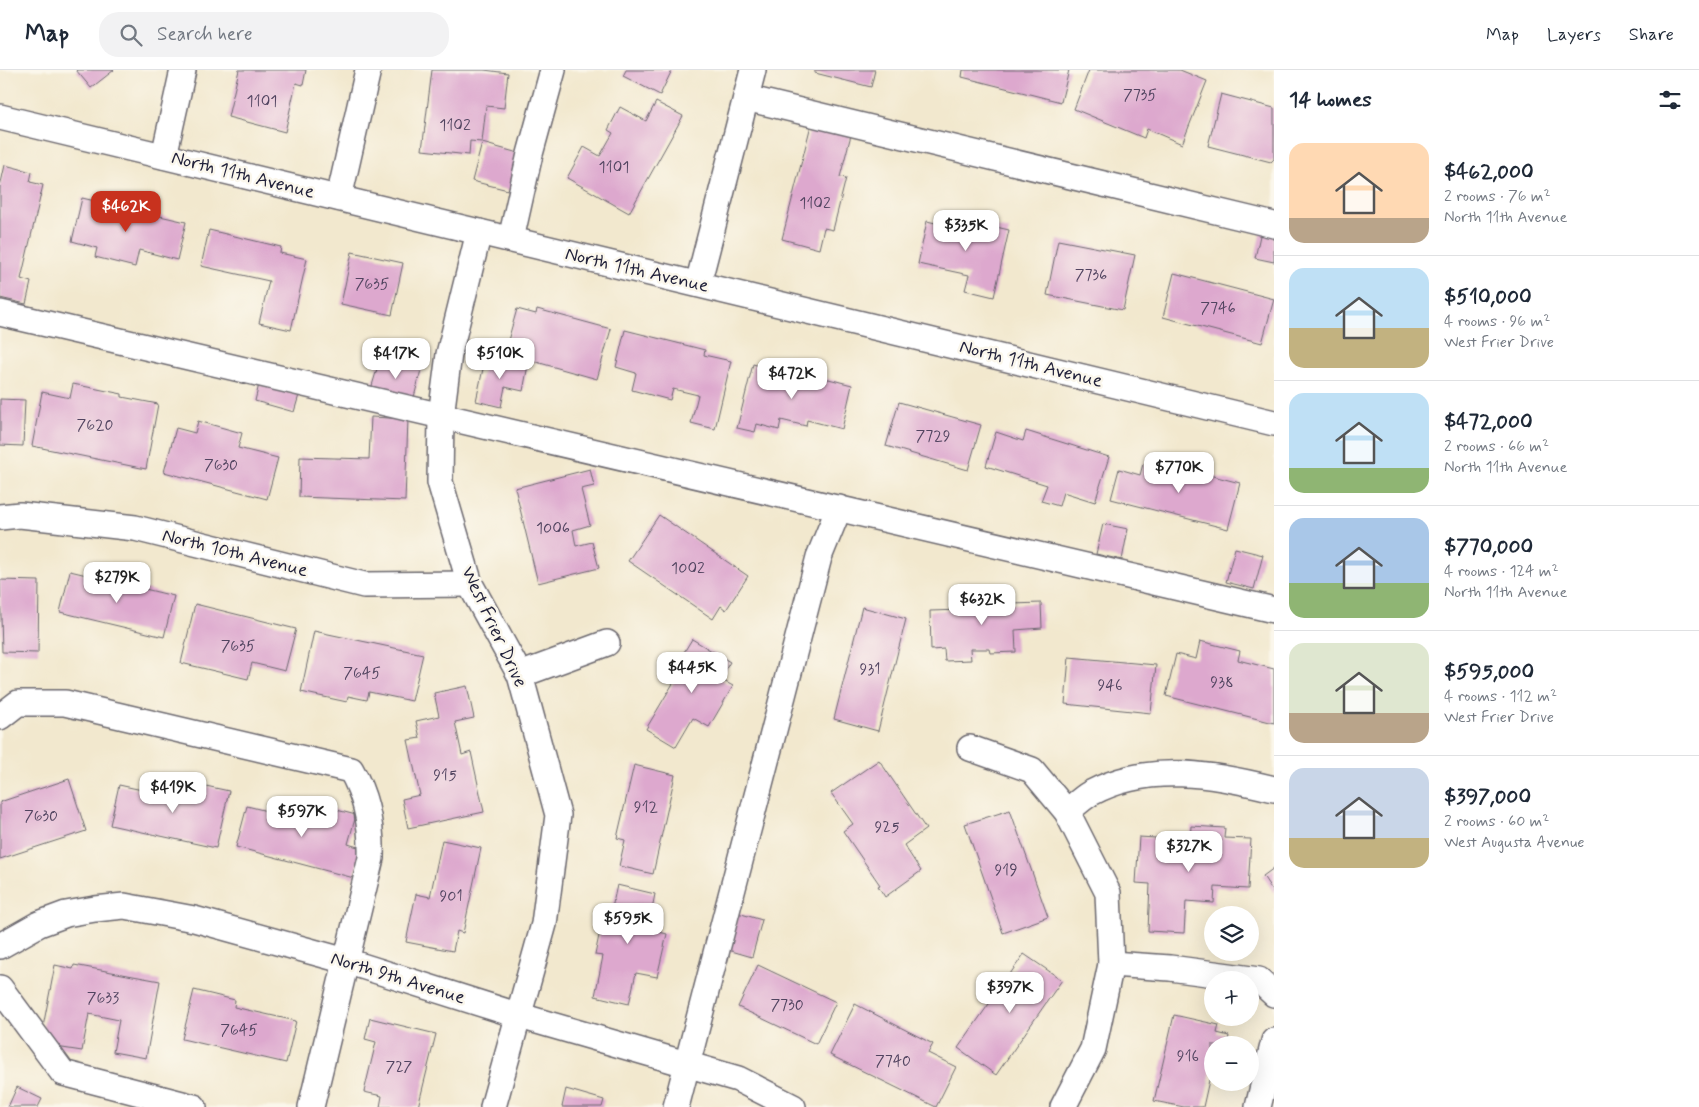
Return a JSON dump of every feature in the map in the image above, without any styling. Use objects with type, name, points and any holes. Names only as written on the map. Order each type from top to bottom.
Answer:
[{"type":"street","points":[[164,156],[183,70]]},
{"type":"street","points":[[339,198],[368,70]]},
{"type":"street","points":[[511,239],[530,154],[553,70]]},
{"type":"street","points":[[698,284],[753,70]]},
{"type":"street","points":[[746,98],[1274,225]]},
{"type":"street","name":"North 11th Avenue","points":[[0,117],[1274,423]]},
{"type":"street","name":"West Frier Drive","points":[[479,232],[448,354],[441,416],[440,482],[470,584],[520,675],[558,815],[544,924],[520,1016],[493,1107]]},
{"type":"street","points":[[0,313],[1274,610]]},
{"type":"street","points":[[676,1107],[819,557],[839,508]]},
{"type":"street","name":"North 10th Avenue","points":[[0,518],[20,515],[134,528],[364,585],[470,584]]},
{"type":"street","points":[[520,675],[607,643]]},
{"type":"street","points":[[0,717],[18,703],[65,703],[351,770],[361,786],[372,840],[371,858],[311,1107]]},
{"type":"street","points":[[970,748],[1032,770],[1067,812],[1108,893],[1111,964],[1093,1049],[1063,1107]]},
{"type":"street","points":[[1067,812],[1090,793],[1121,781],[1155,774],[1191,773],[1232,779],[1274,789]]},
{"type":"street","name":"North 9th Avenue","points":[[0,946],[39,924],[66,914],[124,906],[194,919],[346,961],[520,1016],[738,1079],[793,1107]]},
{"type":"street","points":[[1111,964],[1170,968],[1259,980],[1274,994]]},
{"type":"street","points":[[0,988],[64,1073],[194,1107]]},
{"type":"street","points":[[1258,1107],[1274,1040]]},
{"type":"building","points":[[76,70],[114,70],[91,88]]},
{"type":"building","points":[[239,70],[306,70],[303,85],[296,83],[285,132],[228,117]]},
{"type":"building","points":[[432,70],[484,70],[508,73],[504,108],[486,106],[482,142],[470,141],[469,155],[422,150]]},
{"type":"building","points":[[626,70],[672,70],[660,95],[623,76]]},
{"type":"building","points":[[815,70],[875,70],[871,87],[815,73]]},
{"type":"building","points":[[963,70],[1069,70],[1061,102],[962,77]]},
{"type":"building","points":[[1089,70],[1180,70],[1207,81],[1182,144],[1147,129],[1144,138],[1074,109]]},
{"type":"building","points":[[1221,94],[1274,108],[1274,159],[1271,162],[1208,146]]},
{"type":"building","points":[[656,102],[683,116],[629,213],[567,178],[584,147],[600,156],[613,133],[608,130],[620,107],[646,121]]},
{"type":"building","points":[[811,125],[851,135],[840,177],[846,178],[833,230],[824,228],[819,249],[782,239]]},
{"type":"building","points":[[482,143],[522,154],[512,191],[472,181]]},
{"type":"building","points":[[5,165],[32,172],[30,182],[43,185],[21,279],[31,282],[26,304],[0,298],[0,187]]},
{"type":"building","points":[[82,198],[186,222],[177,260],[139,250],[135,267],[95,257],[97,248],[72,241]]},
{"type":"building","points":[[954,217],[1009,230],[994,297],[965,290],[969,275],[918,264],[927,221],[952,227]]},
{"type":"building","points":[[209,230],[281,247],[280,253],[307,259],[291,330],[259,323],[269,281],[201,266]]},
{"type":"building","points":[[1261,231],[1274,234],[1274,262],[1255,258]]},
{"type":"building","points":[[1058,240],[1135,255],[1123,310],[1047,295]]},
{"type":"building","points":[[352,252],[403,263],[392,315],[341,304]]},
{"type":"building","points":[[1174,273],[1274,299],[1262,343],[1163,317]]},
{"type":"building","points":[[517,309],[536,314],[537,309],[611,329],[597,379],[522,358],[525,349],[507,344]]},
{"type":"building","points":[[625,330],[705,350],[704,355],[731,361],[715,429],[691,423],[698,395],[673,389],[670,400],[632,390],[636,373],[616,367]]},
{"type":"building","points":[[486,355],[528,365],[523,391],[505,387],[501,407],[476,401]]},
{"type":"building","points":[[380,359],[421,370],[413,401],[371,389]]},
{"type":"building","points":[[753,364],[781,372],[782,367],[852,385],[842,429],[807,420],[806,426],[781,420],[779,430],[757,424],[755,432],[737,428]]},
{"type":"building","points":[[73,384],[158,404],[146,469],[32,446],[42,392],[70,398]]},
{"type":"building","points":[[259,384],[299,395],[294,412],[255,401]]},
{"type":"building","points":[[0,399],[25,400],[23,446],[0,445]]},
{"type":"building","points":[[899,402],[981,425],[968,470],[886,446]]},
{"type":"building","points":[[371,417],[408,419],[405,501],[299,497],[300,457],[369,459]]},
{"type":"building","points":[[198,421],[242,433],[238,448],[278,458],[267,499],[164,472],[176,428],[195,433]]},
{"type":"building","points":[[1026,431],[1109,457],[1095,502],[1063,492],[1059,506],[1041,501],[1047,485],[986,466],[996,432],[1023,441]]},
{"type":"building","points":[[1143,464],[1181,473],[1182,468],[1240,483],[1228,529],[1111,499],[1119,469],[1140,475]]},
{"type":"building","points":[[590,469],[594,486],[581,489],[590,525],[573,530],[576,546],[592,542],[599,568],[538,583],[515,488]]},
{"type":"building","points":[[659,515],[748,576],[726,610],[721,606],[713,619],[628,561]]},
{"type":"building","points":[[1103,524],[1128,529],[1122,560],[1096,554]]},
{"type":"building","points":[[1235,548],[1263,555],[1254,589],[1226,582]]},
{"type":"building","points":[[70,571],[174,596],[164,637],[60,612]]},
{"type":"building","points":[[0,580],[39,581],[38,653],[2,652]]},
{"type":"building","points":[[1012,597],[1012,604],[1041,603],[1042,628],[1015,630],[1016,652],[990,653],[989,649],[970,649],[971,660],[945,661],[944,649],[931,650],[930,611],[963,610],[963,598]]},
{"type":"building","points":[[195,604],[296,629],[285,671],[252,663],[248,679],[181,663]]},
{"type":"building","points":[[862,607],[906,619],[878,731],[834,719]]},
{"type":"building","points":[[314,631],[423,654],[412,701],[369,692],[367,700],[348,696],[347,702],[301,692]]},
{"type":"building","points":[[692,639],[730,662],[720,679],[733,686],[709,727],[693,718],[676,747],[646,729],[678,675],[672,672]]},
{"type":"building","points":[[1200,641],[1240,651],[1238,660],[1274,669],[1274,723],[1166,696],[1176,654],[1196,659]]},
{"type":"building","points":[[1069,657],[1156,665],[1151,713],[1065,704]]},
{"type":"building","points":[[467,686],[474,718],[455,722],[462,755],[471,752],[484,812],[408,828],[402,799],[420,795],[408,740],[420,738],[416,721],[439,716],[434,693]]},
{"type":"building","points":[[879,760],[926,829],[904,845],[921,871],[885,897],[878,886],[880,885],[843,831],[853,824],[831,793]]},
{"type":"building","points":[[634,765],[675,775],[653,874],[619,866],[625,840],[617,838]]},
{"type":"building","points":[[69,779],[86,831],[0,859],[0,802]]},
{"type":"building","points":[[192,783],[229,791],[216,848],[110,825],[119,785],[188,800]]},
{"type":"building","points":[[282,804],[327,816],[329,808],[356,815],[348,844],[361,848],[354,878],[236,847],[247,806],[279,814]]},
{"type":"building","points":[[1010,810],[1048,917],[1003,933],[965,824]]},
{"type":"building","points":[[1191,826],[1225,828],[1224,838],[1251,839],[1248,889],[1215,887],[1214,903],[1186,901],[1184,933],[1148,931],[1150,884],[1136,883],[1139,837],[1190,840]]},
{"type":"building","points":[[442,840],[481,848],[463,933],[457,931],[453,951],[406,942],[416,894],[430,897]]},
{"type":"building","points":[[1274,868],[1274,893],[1263,876]]},
{"type":"building","points":[[617,885],[655,894],[648,929],[667,934],[657,977],[636,973],[629,1004],[595,996],[603,956],[595,955],[602,921],[609,922]]},
{"type":"building","points":[[738,913],[762,920],[752,957],[728,950]]},
{"type":"building","points":[[1024,954],[1062,980],[996,1075],[958,1048]]},
{"type":"building","points":[[55,965],[73,969],[74,965],[160,981],[146,1058],[113,1052],[119,1020],[89,1014],[82,1051],[56,1047],[43,1027]]},
{"type":"building","points":[[758,965],[836,1002],[816,1044],[738,1007]]},
{"type":"building","points":[[194,990],[235,1000],[234,1007],[296,1021],[286,1063],[182,1039]]},
{"type":"building","points":[[855,1004],[933,1044],[928,1053],[956,1067],[936,1107],[830,1055]]},
{"type":"building","points":[[1174,1015],[1204,1022],[1204,1026],[1219,1026],[1217,1033],[1229,1036],[1204,1036],[1204,1091],[1207,1091],[1203,1107],[1184,1107],[1154,1101]]},
{"type":"building","points":[[370,1018],[436,1034],[418,1107],[380,1107],[382,1096],[364,1092],[376,1042],[365,1039]]},
{"type":"building","points":[[17,1087],[42,1099],[38,1107],[8,1107]]},
{"type":"building","points":[[566,1089],[604,1100],[602,1107],[562,1107]]}]
